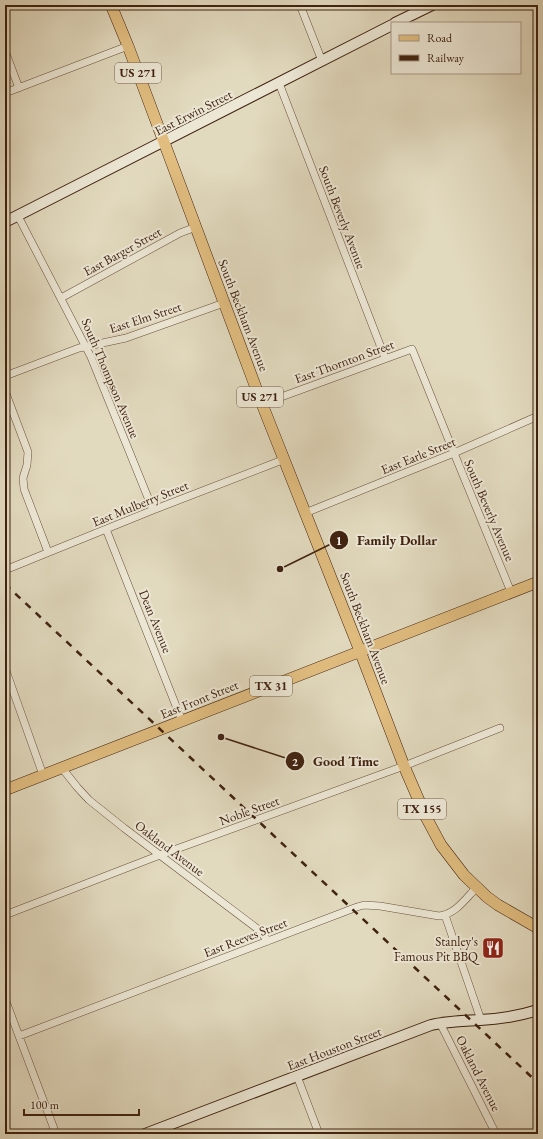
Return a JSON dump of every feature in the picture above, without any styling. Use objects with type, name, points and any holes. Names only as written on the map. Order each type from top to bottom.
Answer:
[{"type":"main road","name":"US 271","points":[[111,5],[128,46],[163,141]]},
{"type":"main road","points":[[398,22],[432,5]]},
{"type":"main road","name":"East Erwin Street","points":[[5,222],[391,26]]},
{"type":"main road","name":"South Beckham Avenue","points":[[163,141],[262,404],[404,766],[433,832],[456,866],[476,887],[498,905],[538,928]]},
{"type":"main road","name":"East Front Street","points":[[5,790],[538,582]]},
{"type":"main road","name":"East Houston Street","points":[[145,1134],[160,1131],[418,1029],[450,1021],[481,1020],[518,1016],[538,1010]]},
{"type":"street","points":[[300,5],[322,61]]},
{"type":"street","points":[[5,93],[128,46]]},
{"type":"street","points":[[5,51],[19,88]]},
{"type":"street","name":"South Beverly Avenue","points":[[279,83],[385,358]]},
{"type":"street","name":"South Thompson Avenue","points":[[18,216],[92,357],[153,510]]},
{"type":"street","name":"East Barger Street","points":[[61,298],[180,233],[196,227]]},
{"type":"street","name":"East Elm Street","points":[[5,376],[72,350],[126,338],[224,303]]},
{"type":"street","name":"South Beverly Avenue","points":[[412,349],[511,592]]},
{"type":"street","name":"East Thornton Street","points":[[262,404],[412,349]]},
{"type":"street","points":[[5,391],[28,452],[23,478],[24,489],[48,552]]},
{"type":"street","name":"East Earle Street","points":[[305,513],[454,453],[538,416]]},
{"type":"street","name":"East Mulberry Street","points":[[5,570],[153,510],[285,460]]},
{"type":"street","name":"Dean Avenue","points":[[106,529],[182,721]]},
{"type":"street","points":[[5,668],[43,776]]},
{"type":"street","name":"Noble Street","points":[[5,915],[160,854],[404,766],[500,728]]},
{"type":"street","name":"Oakland Avenue","points":[[62,768],[88,800],[259,930],[268,941]]},
{"type":"street","points":[[476,887],[457,908],[450,914],[445,915],[481,1020]]},
{"type":"street","name":"East Reeves Street","points":[[19,1036],[352,909],[364,906],[380,906],[433,915],[445,915]]},
{"type":"street","points":[[5,999],[56,1134]]},
{"type":"street","name":"Oakland Avenue","points":[[440,1023],[496,1134]]},
{"type":"street","points":[[297,1076],[320,1134]]},
{"type":"railway","points":[[5,584],[538,1083]]},
{"type":"place","name":"Family Dollar","points":[[280,569]]},
{"type":"place","name":"Good Time","points":[[221,737]]},
{"type":"place","name":"Stanley's Famous Pit BBQ","points":[[493,948]]}]
